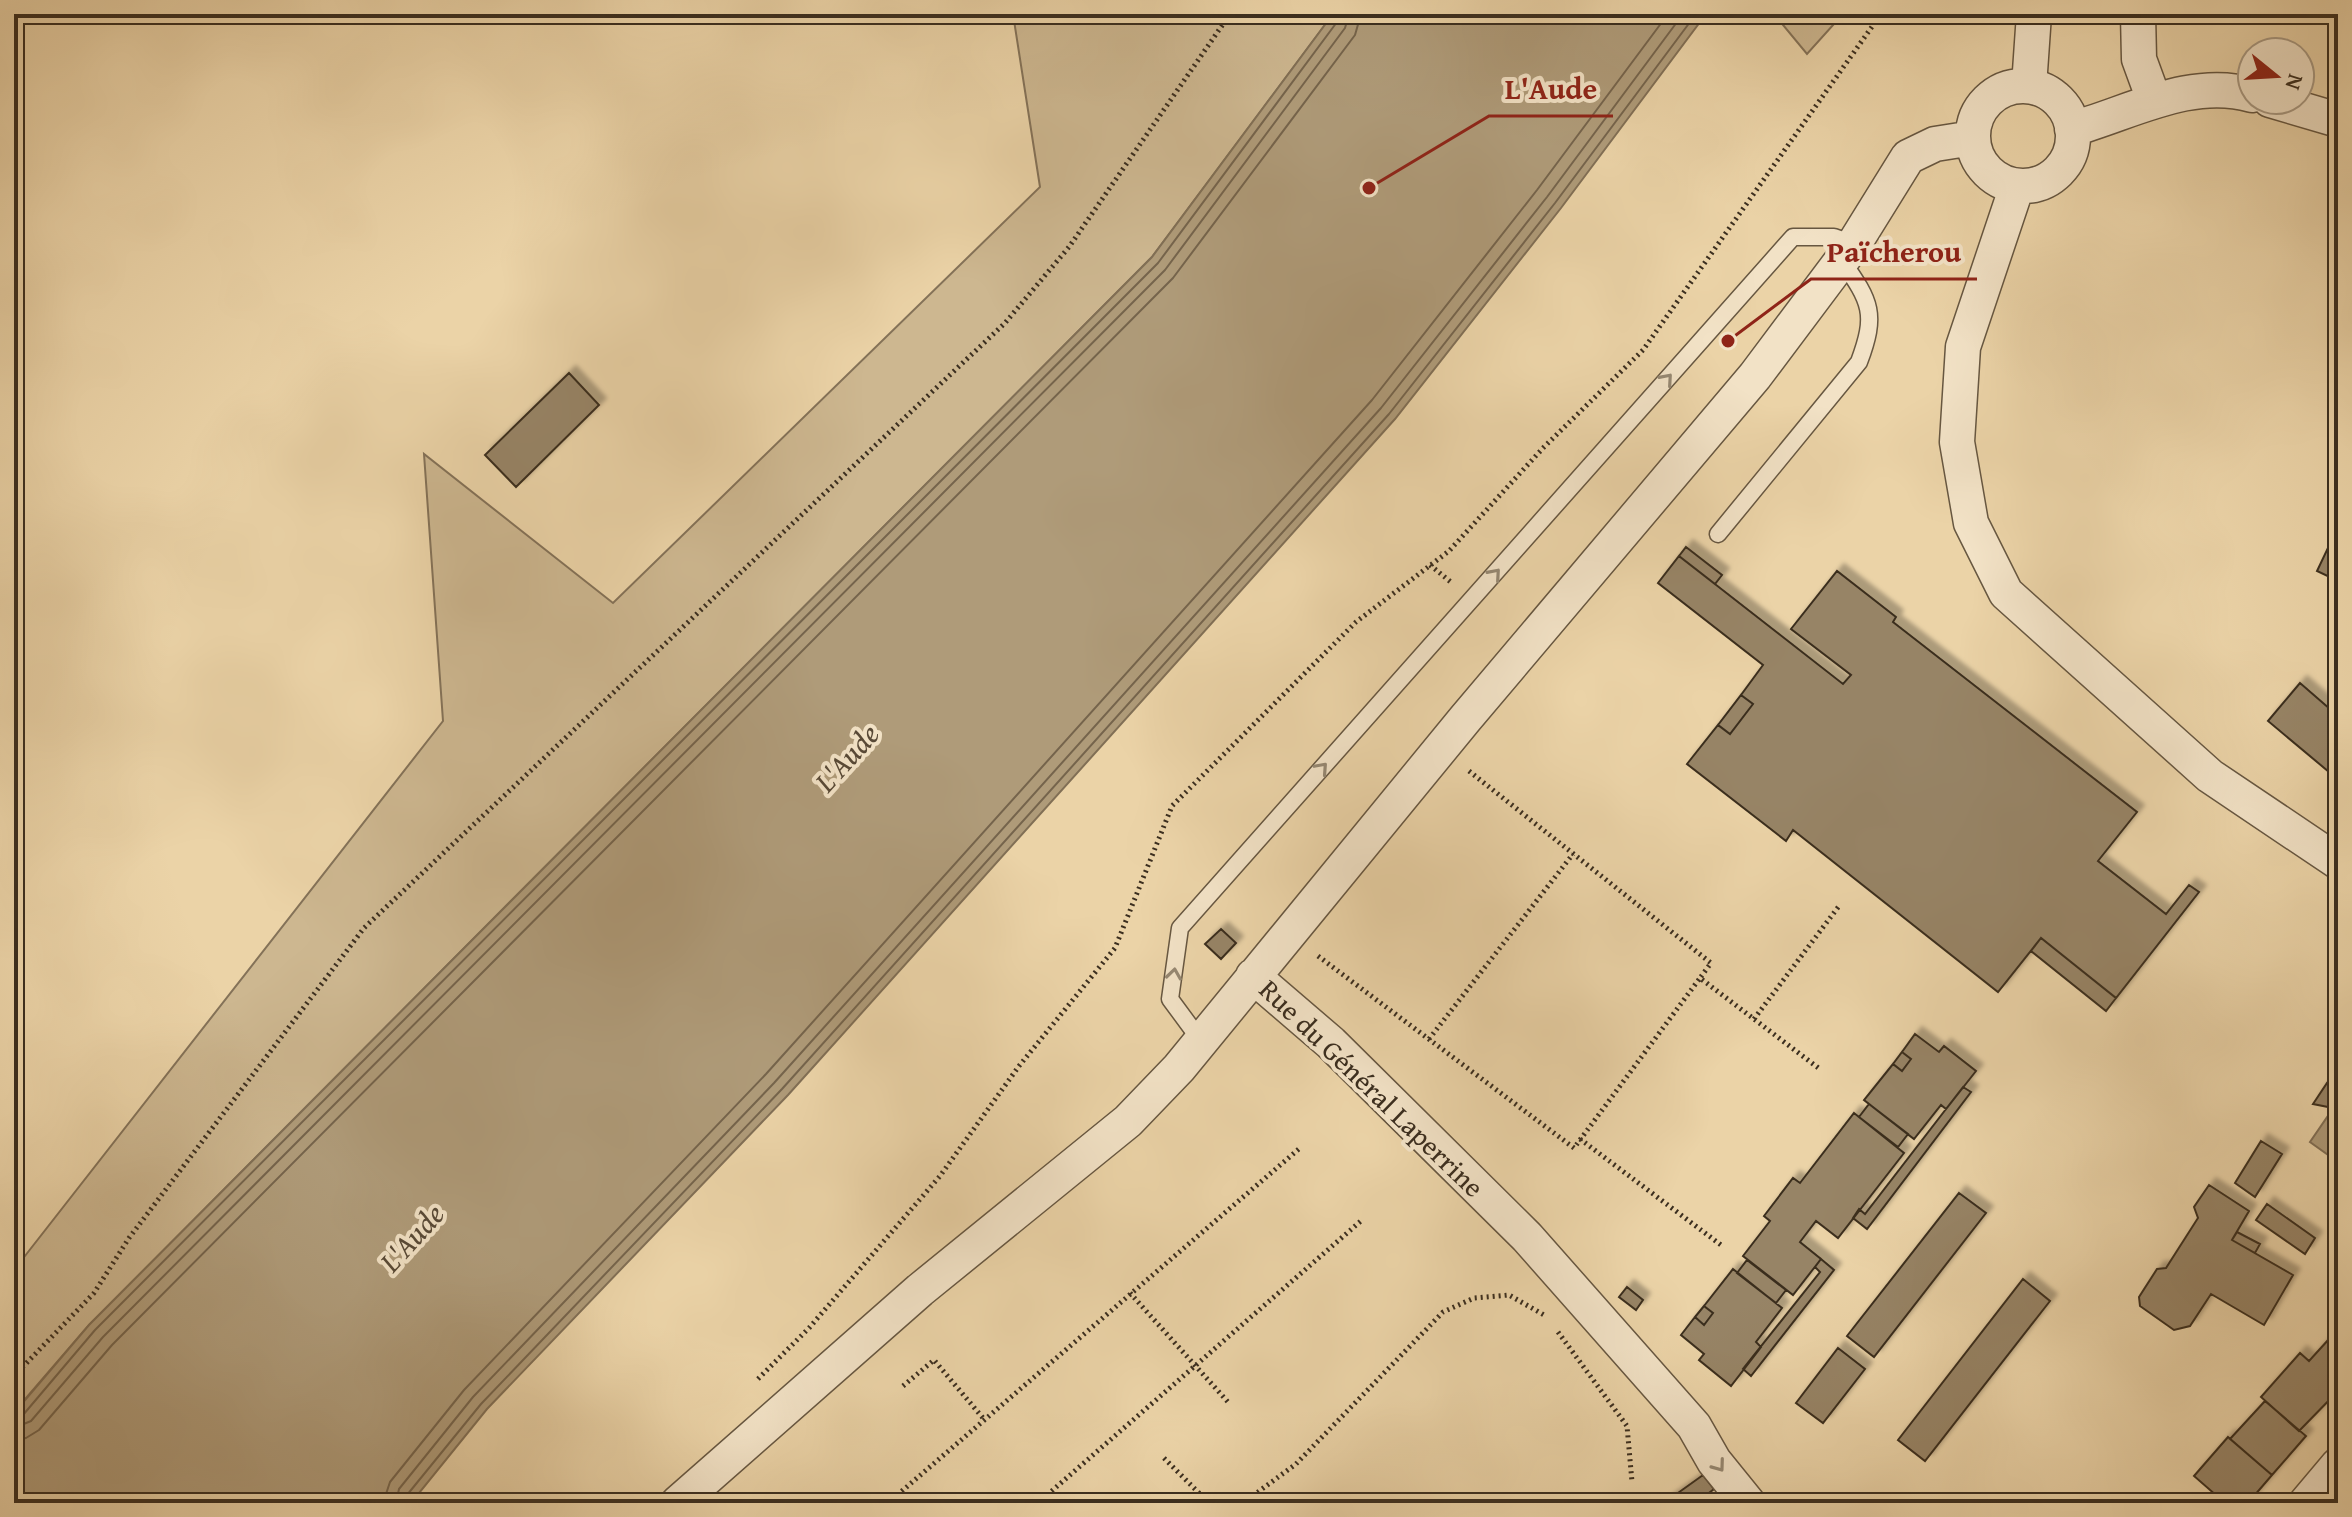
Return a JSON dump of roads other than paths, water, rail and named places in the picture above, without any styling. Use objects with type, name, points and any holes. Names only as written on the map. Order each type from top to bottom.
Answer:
[{"type":"street","points":[[2029,86],[2034,14]]},
{"type":"street","points":[[2138,14],[2139,59],[2154,100]]},
{"type":"street","points":[[2029,86],[2046,91],[2059,102],[2072,129],[2070,151],[2063,166],[2050,178],[2034,185],[2017,186],[2000,181],[1986,170],[1976,156],[1973,138],[1975,121],[1983,106],[1996,94],[2012,87],[2029,86]]},
{"type":"street","points":[[2072,129],[2115,117],[2154,100],[2228,88],[2236,90]]},
{"type":"street","points":[[2316,114],[2338,120]]},
{"type":"street","points":[[1253,976],[1465,719],[1667,484],[1848,252],[1908,157],[1935,144],[1973,138]]},
{"type":"street","points":[[2017,186],[1963,347],[1957,442],[1971,523],[2006,593],[2210,776],[2338,862]]},
{"type":"street","name":"Rue du Général Laperrine","points":[[678,1503],[920,1290],[1128,1121],[1201,1041],[1253,976],[1331,1043],[1527,1237],[1694,1426],[1714,1461],[1748,1503]]},
{"type":"street","points":[[2306,1503],[2338,1465]]},
{"type":"lane","points":[[1201,1041],[1170,999],[1180,928],[1793,237],[1834,237],[1848,252],[1866,295],[1871,331],[1859,362],[1718,534]]},
{"type":"water","points":[[1333,14],[1706,14],[1561,208],[1395,419],[788,1095],[487,1409],[411,1503],[14,1503],[14,1413],[89,1325],[1152,257]]},
{"type":"water","points":[[2332,1110],[2338,1114],[2338,1162],[2310,1142]]},
{"type":"place","name":"L'Aude","points":[[1369,188]]},
{"type":"place","name":"Païcherou","points":[[1728,341]]}]
